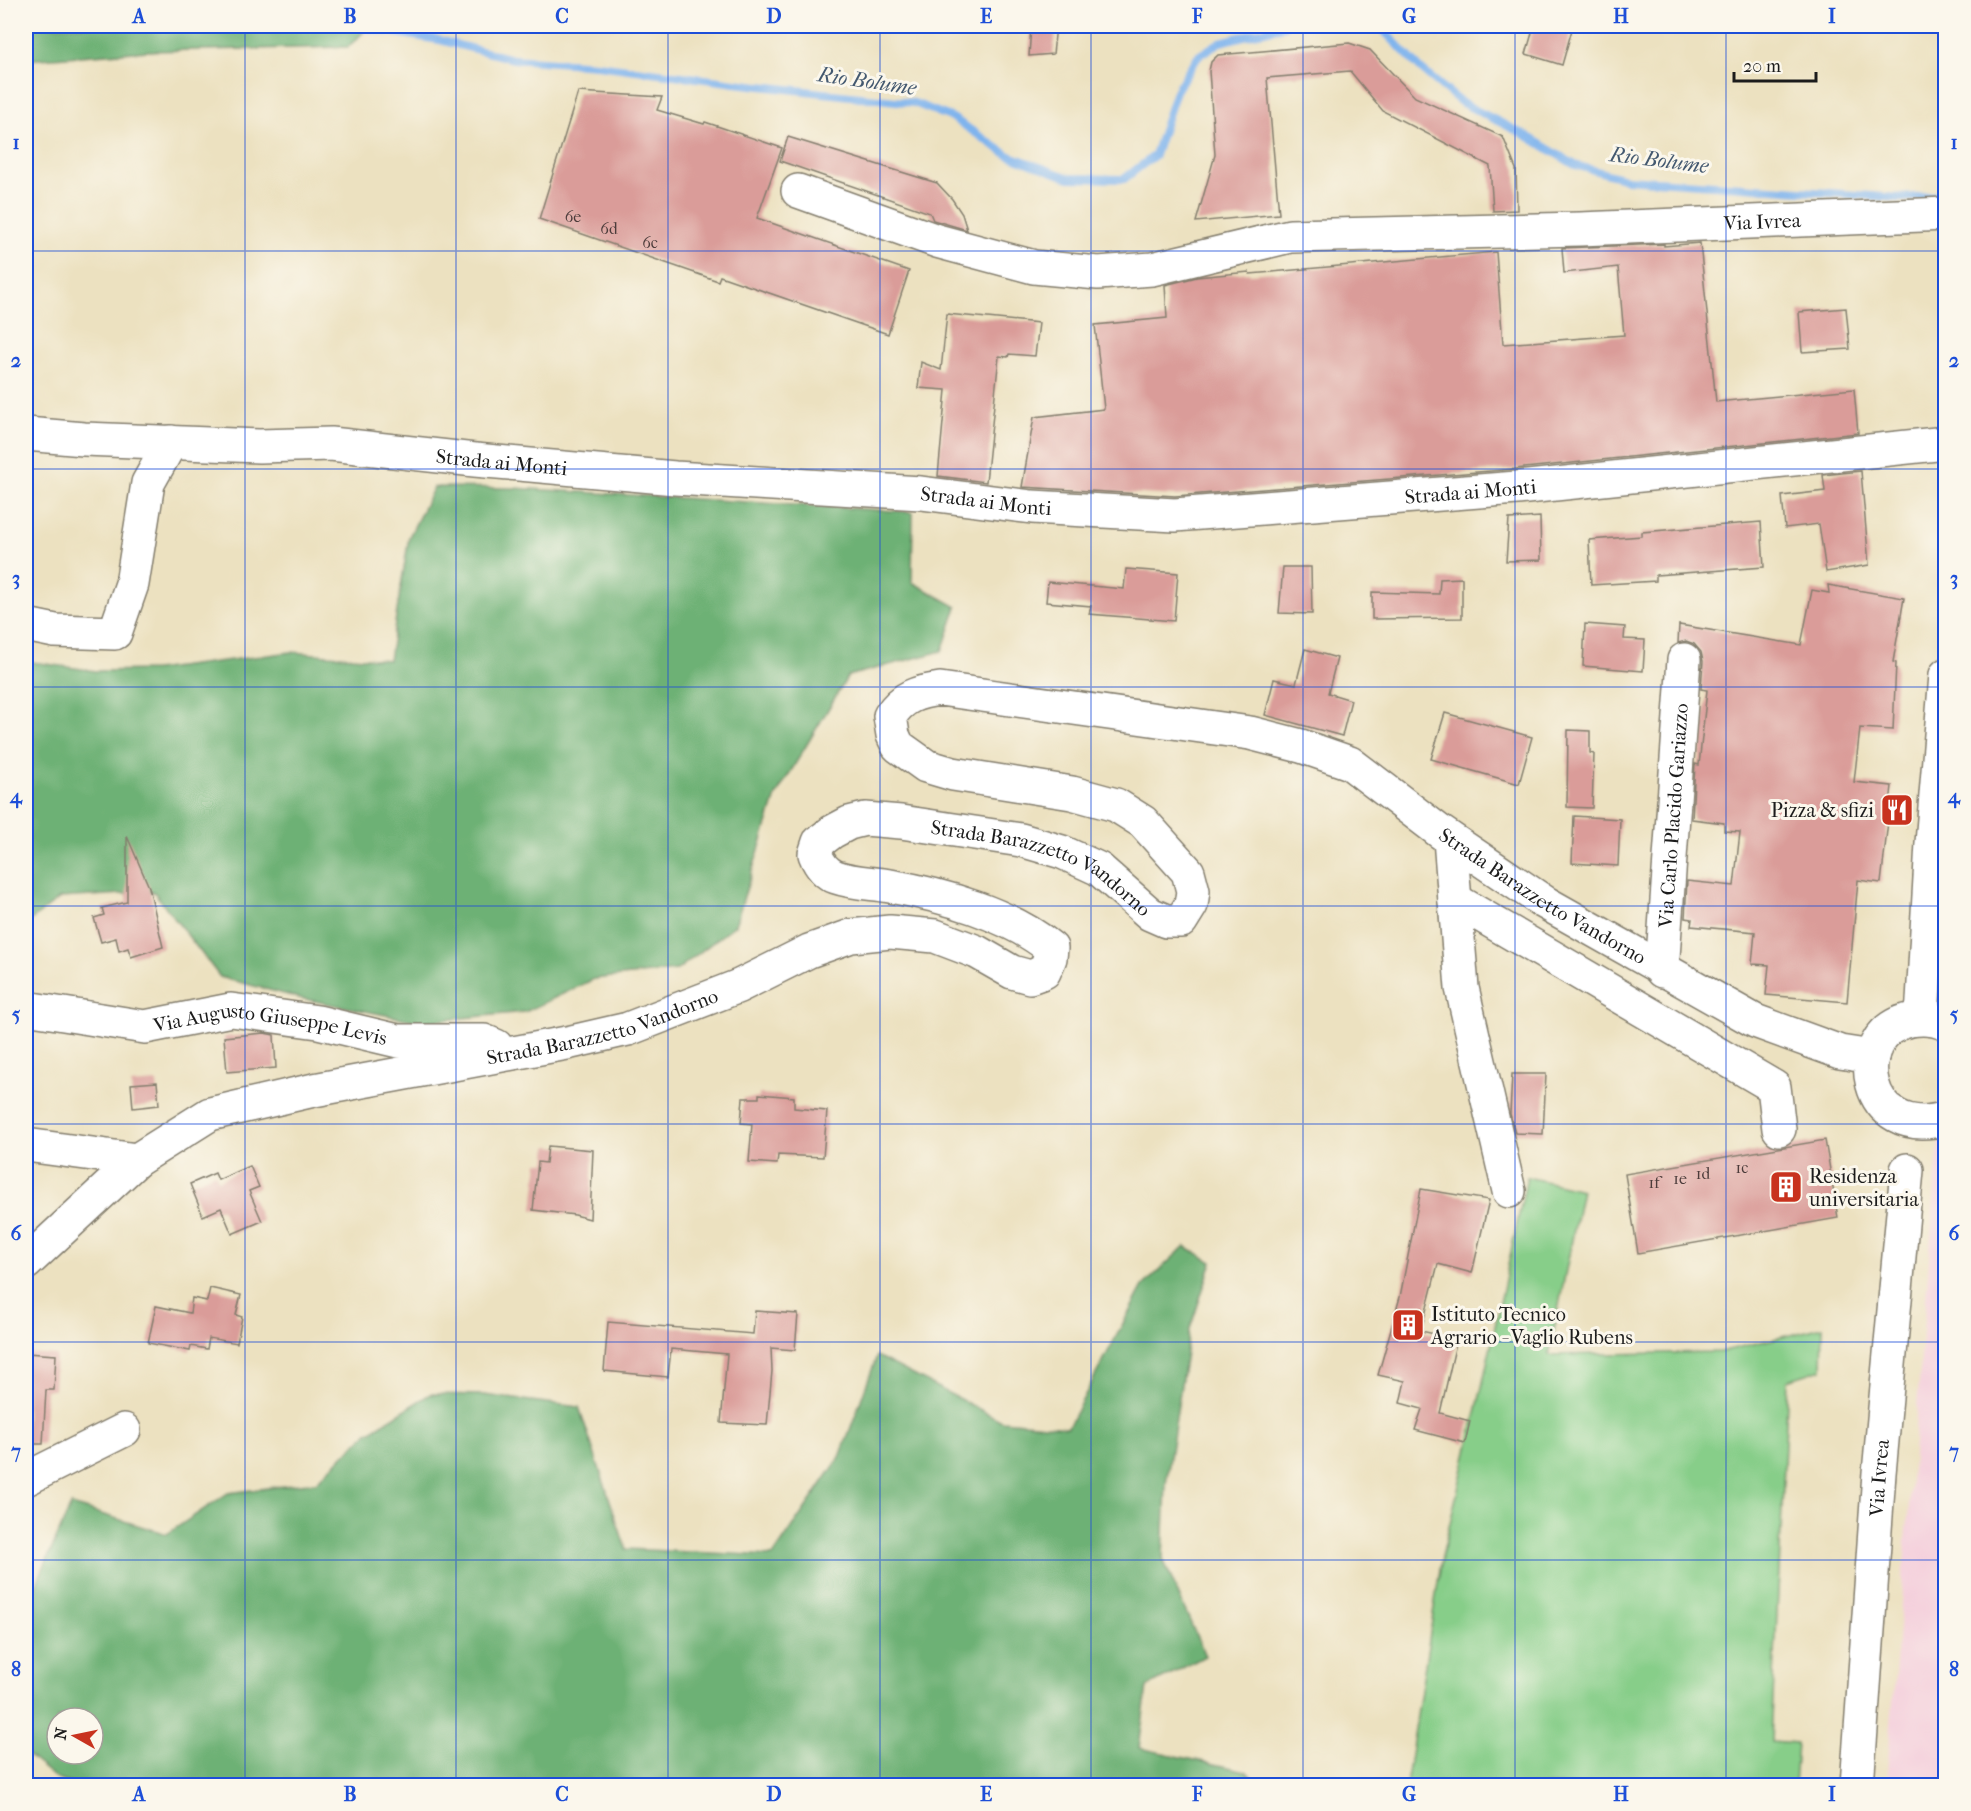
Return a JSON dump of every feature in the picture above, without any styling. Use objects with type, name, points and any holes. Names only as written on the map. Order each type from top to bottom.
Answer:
[{"type":"street","name":"Via Ivrea","points":[[798,191],[947,244],[1034,267],[1098,273],[1152,269],[1290,236],[1580,229],[1946,214]]},
{"type":"street","name":"Strada ai Monti","points":[[26,434],[259,446],[331,444],[675,478],[921,493],[1032,507],[1175,515],[1517,488],[1946,443]]},
{"type":"street","points":[[26,625],[55,631],[115,633],[132,584],[148,483],[171,442]]},
{"type":"street","name":"Via Carlo Placido Gariazzo","points":[[1662,971],[1684,660]]},
{"type":"street","points":[[1946,675],[1934,1021],[1905,1021],[1890,1029],[1879,1042],[1872,1057],[1870,1074],[1874,1091],[1883,1106],[1896,1116],[1912,1123],[1930,1123],[1946,1118]]},
{"type":"street","name":"Strada Barazzetto Vandorno","points":[[26,1263],[137,1160],[210,1114],[314,1090],[514,1054],[628,1029],[738,986],[809,951],[851,936],[890,932],[935,936],[977,952],[1012,972],[1030,977],[1044,972],[1050,958],[1051,948],[1004,920],[987,912],[940,898],[891,886],[856,882],[833,876],[819,865],[815,854],[819,842],[840,827],[865,819],[1021,840],[1062,852],[1099,869],[1150,914],[1166,921],[1181,921],[1191,905],[1193,891],[1188,872],[1143,822],[1116,805],[1072,794],[953,774],[926,766],[898,746],[893,735],[890,716],[897,705],[920,692],[940,689],[1250,734],[1301,746],[1350,763],[1450,839],[1544,902],[1662,971],[1755,1021],[1840,1052],[1872,1057]]},
{"type":"street","points":[[1450,839],[1462,988],[1509,1191]]},
{"type":"street","points":[[1455,900],[1774,1087],[1779,1129]]},
{"type":"street","name":"Via Augusto Giuseppe Levis","points":[[26,1008],[145,1027],[231,1010],[318,1022],[398,1041],[484,1041],[514,1054]]},
{"type":"street","name":"Via Ivrea","points":[[1857,1785],[1879,1473],[1912,1123]]},
{"type":"street","points":[[26,1144],[137,1160]]},
{"type":"street","points":[[26,1479],[124,1430]]},
{"type":"shaded area","points":[[1945,1125],[1945,1785],[1886,1786],[1940,1126]]},
{"type":"green space","points":[[26,26],[370,26],[348,47],[148,51],[26,60]]},
{"type":"green space","points":[[434,487],[514,488],[913,512],[912,582],[957,607],[942,651],[848,676],[776,796],[735,925],[677,970],[594,979],[525,1012],[421,1022],[299,998],[220,977],[154,892],[60,898],[26,924],[26,661],[96,671],[155,670],[291,652],[389,660],[409,537]]},
{"type":"green space","points":[[1527,1177],[1582,1190],[1549,1355],[1720,1352],[1823,1327],[1822,1369],[1788,1380],[1771,1741],[1797,1743],[1794,1785],[1406,1786],[1442,1557],[1482,1387]]},
{"type":"green space","points":[[1185,1246],[1212,1262],[1189,1332],[1166,1484],[1163,1559],[1205,1656],[1147,1687],[1139,1748],[1246,1771],[1259,1785],[78,1786],[57,1779],[27,1755],[26,1759],[26,1608],[71,1505],[167,1534],[228,1493],[316,1482],[366,1434],[430,1394],[484,1395],[579,1407],[626,1549],[773,1556],[840,1457],[877,1356],[1002,1421],[1068,1427],[1143,1286]]},
{"type":"building","points":[[1031,26],[1056,26],[1053,54],[1029,56]]},
{"type":"building","points":[[1534,26],[1573,26],[1562,65],[1526,54]]},
{"type":"building","points":[[1349,43],[1370,50],[1415,97],[1503,137],[1516,169],[1517,210],[1493,211],[1490,166],[1383,111],[1350,71],[1267,78],[1279,214],[1196,222],[1215,155],[1209,71],[1211,62],[1218,55]]},
{"type":"building","points":[[578,92],[662,97],[657,110],[704,124],[705,122],[782,148],[757,218],[909,271],[888,334],[720,276],[718,281],[539,219]]},
{"type":"building","points":[[788,137],[937,183],[962,214],[967,230],[933,220],[930,213],[780,161]]},
{"type":"building","points":[[1700,243],[1716,402],[1854,389],[1858,433],[1515,469],[1175,496],[1022,487],[1034,417],[1104,409],[1095,325],[1167,318],[1165,285],[1197,277],[1496,252],[1503,344],[1624,335],[1618,267],[1564,273],[1562,248]]},
{"type":"building","points":[[1846,308],[1850,349],[1802,352],[1799,312]]},
{"type":"building","points":[[947,314],[1039,323],[1035,356],[1009,354],[1008,357],[999,356],[986,482],[938,476],[946,390],[918,388],[921,362],[941,370]]},
{"type":"building","points":[[1861,471],[1869,565],[1826,572],[1819,524],[1785,528],[1782,496],[1825,491],[1823,475]]},
{"type":"building","points":[[1540,517],[1541,560],[1506,561],[1509,519]]},
{"type":"building","points":[[1761,522],[1764,567],[1656,575],[1656,581],[1591,585],[1589,540],[1642,536],[1642,532]]},
{"type":"building","points":[[1283,567],[1311,567],[1312,614],[1279,613]]},
{"type":"building","points":[[1126,569],[1178,573],[1174,621],[1089,614],[1091,606],[1046,602],[1048,582],[1124,589]]},
{"type":"building","points":[[1462,578],[1462,618],[1372,619],[1372,592],[1439,594],[1440,579]]},
{"type":"building","points":[[1828,585],[1904,598],[1893,662],[1896,663],[1893,730],[1860,728],[1854,782],[1892,786],[1881,883],[1858,880],[1847,1002],[1766,995],[1769,965],[1752,964],[1755,932],[1691,926],[1692,919],[1685,918],[1687,881],[1734,886],[1740,832],[1724,831],[1724,823],[1692,819],[1695,764],[1699,765],[1707,690],[1701,689],[1703,661],[1701,652],[1694,644],[1686,641],[1678,643],[1679,625],[1801,645],[1812,590],[1829,593]]},
{"type":"building","points":[[1585,624],[1625,627],[1624,639],[1645,640],[1643,671],[1583,666]]},
{"type":"building","points":[[1305,649],[1337,658],[1328,693],[1351,700],[1342,736],[1265,715],[1274,679],[1296,684]]},
{"type":"building","points":[[1445,713],[1532,737],[1519,784],[1431,759]]},
{"type":"building","points":[[1568,730],[1590,731],[1590,753],[1594,754],[1592,808],[1567,807]]},
{"type":"building","points":[[1574,816],[1620,819],[1618,866],[1572,863]]},
{"type":"building","points":[[127,836],[149,887],[163,947],[131,957],[128,948],[119,951],[116,938],[101,942],[94,918],[104,915],[102,908],[127,902]]},
{"type":"building","points":[[264,1033],[274,1035],[276,1068],[227,1072],[224,1037]]},
{"type":"building","points":[[1512,1074],[1546,1074],[1543,1134],[1515,1133],[1510,1114]]},
{"type":"building","points":[[157,1082],[159,1105],[133,1108],[131,1084]]},
{"type":"building","points":[[759,1094],[794,1097],[794,1108],[827,1111],[823,1157],[778,1155],[777,1164],[749,1162],[752,1124],[741,1123],[743,1098],[759,1098]]},
{"type":"building","points":[[1825,1140],[1838,1218],[1638,1253],[1625,1174]]},
{"type":"building","points":[[548,1146],[593,1150],[590,1219],[533,1210],[538,1162],[546,1163]]},
{"type":"building","points":[[250,1166],[259,1187],[249,1191],[262,1221],[232,1234],[221,1208],[203,1216],[190,1184],[215,1173],[218,1180]]},
{"type":"building","name":"Istituto Tecnico Agrario - Vaglio Rubens","points":[[1421,1189],[1489,1200],[1472,1273],[1438,1264],[1421,1331],[1457,1339],[1440,1413],[1470,1421],[1465,1443],[1415,1430],[1422,1409],[1400,1403],[1405,1381],[1378,1375],[1400,1297]]},
{"type":"building","points":[[210,1288],[241,1295],[236,1315],[242,1317],[237,1343],[209,1338],[207,1349],[191,1346],[190,1351],[148,1343],[156,1306],[190,1313],[192,1298],[207,1301]]},
{"type":"building","points":[[755,1311],[798,1314],[795,1350],[771,1348],[772,1371],[767,1425],[721,1423],[727,1354],[671,1349],[668,1377],[604,1371],[608,1322],[753,1334]]},
{"type":"building","points":[[26,1353],[56,1355],[54,1390],[46,1390],[43,1444],[26,1444]]},
{"type":"waterway","name":"Rio Bolume","points":[[354,26],[439,40],[513,59],[597,65],[914,103],[953,118],[1008,155],[1069,178],[1124,179],[1155,155],[1176,91],[1198,56],[1220,42],[1284,26]]},
{"type":"waterway","name":"Rio Bolume","points":[[1379,26],[1422,70],[1462,103],[1527,136],[1575,165],[1626,179],[1900,198],[1946,195]]},
{"type":"place","name":"Pizza & sfizi","points":[[1897,810]]},
{"type":"place","name":"Residenza universitaria","points":[[1786,1187]]},
{"type":"place","name":"Istituto Tecnico Agrario - Vaglio Rubens","points":[[1408,1325]]}]
